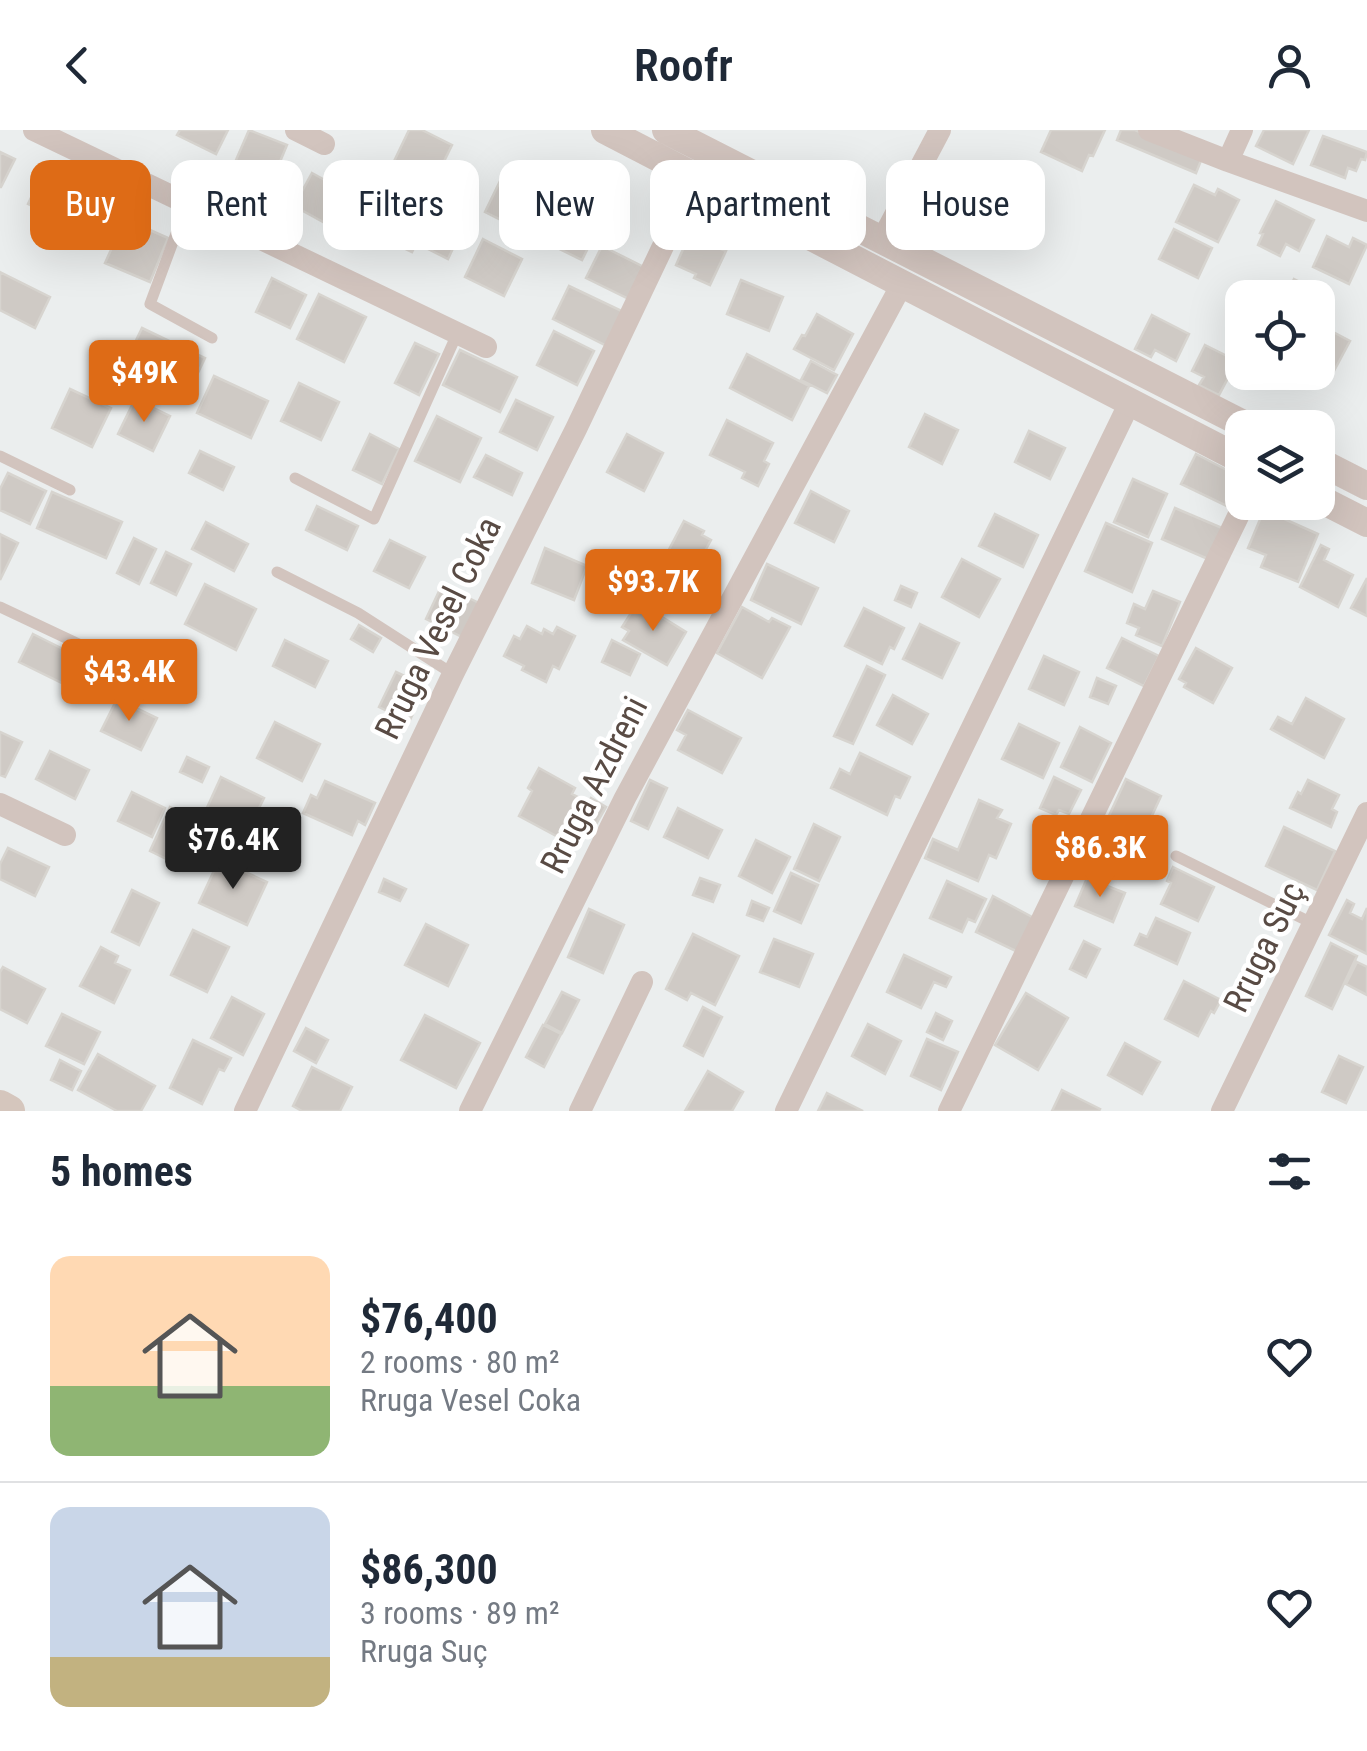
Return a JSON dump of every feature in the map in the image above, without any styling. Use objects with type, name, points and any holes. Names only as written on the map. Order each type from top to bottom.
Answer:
[{"type":"main road","points":[[0,1106],[9,1111]]},
{"type":"street","points":[[34,130],[171,196]]},
{"type":"street","points":[[296,130],[324,144]]},
{"type":"street","points":[[605,130],[663,160]]},
{"type":"street","points":[[666,130],[1225,415]]},
{"type":"street","points":[[882,240],[940,130]]},
{"type":"street","points":[[1148,130],[1367,211]]},
{"type":"street","points":[[1228,161],[1242,130]]},
{"type":"street","points":[[283,250],[486,348]]},
{"type":"street","name":"Rruga Vesel Coka","points":[[245,1111],[661,250]]},
{"type":"street","points":[[837,250],[1225,451]]},
{"type":"street","name":"Rruga Azdreni","points":[[470,1111],[625,798],[902,284]]},
{"type":"street","points":[[786,1111],[1130,402]]},
{"type":"street","points":[[1335,470],[1367,486]]},
{"type":"street","points":[[1335,507],[1367,523]]},
{"type":"street","points":[[949,1111],[1236,520]]},
{"type":"street","points":[[0,804],[65,835]]},
{"type":"street","name":"Rruga Suç","points":[[1222,1111],[1367,814]]},
{"type":"street","points":[[580,1111],[642,982]]},
{"type":"lane","points":[[171,247],[150,304],[212,338]]},
{"type":"lane","points":[[295,478],[374,520],[458,334]]},
{"type":"lane","points":[[0,456],[70,490]]},
{"type":"lane","points":[[277,572],[358,613],[453,674]]},
{"type":"lane","points":[[0,606],[120,664]]},
{"type":"lane","points":[[1176,856],[1314,924]]},
{"type":"building","points":[[180,130],[228,130],[216,154],[177,135]]},
{"type":"building","points":[[249,130],[287,145],[281,160],[236,160]]},
{"type":"building","points":[[409,130],[422,130],[452,145],[445,160],[395,160]]},
{"type":"building","points":[[1051,130],[1105,130],[1082,171],[1041,152]]},
{"type":"building","points":[[1121,130],[1135,130],[1202,158],[1196,173],[1117,140]]},
{"type":"building","points":[[1264,130],[1309,130],[1293,164],[1256,146]]},
{"type":"building","points":[[1323,136],[1367,152],[1365,160],[1361,159],[1356,171],[1348,168],[1345,178],[1311,165]]},
{"type":"building","points":[[0,152],[15,159],[1,187],[0,187]]},
{"type":"building","points":[[312,173],[323,179],[323,222],[303,211],[303,190]]},
{"type":"building","points":[[499,183],[499,219],[485,212]]},
{"type":"building","points":[[1194,185],[1215,195],[1218,189],[1239,200],[1218,242],[1176,222]]},
{"type":"building","points":[[1276,201],[1314,220],[1299,251],[1286,244],[1280,256],[1258,245]]},
{"type":"building","points":[[1174,229],[1212,248],[1198,278],[1159,259]]},
{"type":"building","points":[[151,230],[168,238],[150,282],[105,263],[111,250],[151,250]]},
{"type":"building","points":[[1327,236],[1349,247],[1353,238],[1367,245],[1349,284],[1313,267]]},
{"type":"building","points":[[483,239],[522,259],[504,296],[465,277]]},
{"type":"building","points":[[430,250],[452,250],[448,259]]},
{"type":"building","points":[[561,250],[587,250],[582,260]]},
{"type":"building","points":[[600,250],[610,250],[646,268],[631,300],[586,278]]},
{"type":"building","points":[[683,250],[726,251],[710,285],[676,265]]},
{"type":"building","points":[[0,272],[50,297],[35,328],[0,310]]},
{"type":"building","points":[[272,278],[306,295],[290,328],[256,312]]},
{"type":"building","points":[[741,280],[783,297],[769,331],[727,314]]},
{"type":"building","points":[[569,286],[624,312],[607,346],[553,319]]},
{"type":"building","points":[[319,294],[366,317],[344,362],[297,339]]},
{"type":"building","points":[[817,314],[853,334],[834,370],[794,349]]},
{"type":"building","points":[[1152,315],[1189,334],[1176,361],[1155,350],[1151,357],[1135,349]]},
{"type":"building","points":[[142,328],[205,358],[184,402],[121,372]]},
{"type":"building","points":[[554,331],[594,351],[577,385],[537,365]]},
{"type":"building","points":[[1335,333],[1350,341],[1335,369]]},
{"type":"building","points":[[415,343],[439,354],[419,395],[395,383]]},
{"type":"building","points":[[1205,345],[1225,355],[1225,384],[1219,395],[1199,385],[1204,377],[1192,371]]},
{"type":"building","points":[[460,350],[517,377],[500,412],[443,385]]},
{"type":"building","points":[[747,354],[809,386],[792,420],[730,388]]},
{"type":"building","points":[[811,361],[837,375],[827,393],[801,380]]},
{"type":"building","points":[[214,376],[268,401],[251,438],[197,413]]},
{"type":"building","points":[[299,383],[339,402],[321,440],[281,421]]},
{"type":"building","points":[[70,389],[111,408],[92,447],[52,428]]},
{"type":"building","points":[[135,399],[170,416],[153,451],[118,434]]},
{"type":"building","points":[[516,400],[553,417],[537,450],[500,432]]},
{"type":"building","points":[[925,414],[958,430],[942,464],[909,447]]},
{"type":"building","points":[[437,416],[481,438],[460,482],[415,461]]},
{"type":"building","points":[[727,420],[773,443],[764,461],[769,464],[758,486],[742,478],[745,472],[710,455]]},
{"type":"building","points":[[1029,431],[1065,448],[1050,479],[1015,462]]},
{"type":"building","points":[[370,434],[399,449],[382,484],[353,470]]},
{"type":"building","points":[[627,434],[663,453],[644,491],[607,472]]},
{"type":"building","points":[[200,451],[234,467],[223,490],[189,473]]},
{"type":"building","points":[[1196,454],[1225,469],[1225,505],[1181,484]]},
{"type":"building","points":[[486,455],[522,473],[512,495],[474,477]]},
{"type":"building","points":[[8,473],[46,491],[30,524],[0,510],[0,489]]},
{"type":"building","points":[[1133,479],[1167,494],[1148,537],[1114,522]]},
{"type":"building","points":[[811,491],[849,511],[834,542],[795,523]]},
{"type":"building","points":[[52,492],[122,522],[106,558],[37,528]]},
{"type":"building","points":[[317,506],[358,526],[347,550],[306,530]]},
{"type":"building","points":[[1175,508],[1222,528],[1208,559],[1162,539]]},
{"type":"building","points":[[995,514],[1038,535],[1023,567],[979,546]]},
{"type":"building","points":[[1260,520],[1286,520],[1318,534],[1298,582],[1261,567],[1266,555],[1248,548]]},
{"type":"building","points":[[684,521],[704,531],[702,535],[711,540],[705,551],[710,553],[698,579],[663,561]]},
{"type":"building","points":[[206,522],[248,544],[234,571],[192,549]]},
{"type":"building","points":[[1106,523],[1152,543],[1132,592],[1085,571]]},
{"type":"building","points":[[0,534],[18,543],[0,580]]},
{"type":"building","points":[[134,538],[156,549],[139,584],[117,573]]},
{"type":"building","points":[[390,540],[425,557],[409,588],[374,571]]},
{"type":"building","points":[[1321,545],[1329,549],[1324,560],[1353,575],[1338,607],[1300,587]]},
{"type":"building","points":[[545,548],[587,566],[574,600],[532,583]]},
{"type":"building","points":[[166,552],[191,564],[176,595],[151,583]]},
{"type":"building","points":[[962,559],[1000,579],[979,617],[942,597]]},
{"type":"building","points":[[767,564],[818,588],[801,624],[751,600]]},
{"type":"building","points":[[1367,578],[1367,616],[1351,608]]},
{"type":"building","points":[[205,584],[256,609],[236,650],[185,624]]},
{"type":"building","points":[[442,585],[481,604],[464,638],[426,619]]},
{"type":"building","points":[[901,586],[917,593],[911,607],[895,600]]},
{"type":"building","points":[[1153,591],[1180,602],[1162,646],[1136,635],[1139,628],[1127,623],[1134,604],[1145,609]]},
{"type":"building","points":[[638,602],[686,632],[667,665],[623,640],[629,631],[622,627]]},
{"type":"building","points":[[742,607],[769,622],[772,618],[790,627],[762,678],[717,653]]},
{"type":"building","points":[[864,608],[904,628],[882,664],[845,646]]},
{"type":"building","points":[[920,624],[959,643],[942,678],[903,659]]},
{"type":"building","points":[[359,625],[381,638],[373,652],[351,639]]},
{"type":"building","points":[[527,626],[542,634],[544,629],[553,634],[557,627],[575,636],[559,669],[553,666],[546,682],[504,656],[514,636],[520,639]]},
{"type":"building","points":[[33,634],[77,656],[64,684],[19,662]]},
{"type":"building","points":[[1122,638],[1159,656],[1144,686],[1107,668]]},
{"type":"building","points":[[285,640],[328,661],[315,687],[273,666]]},
{"type":"building","points":[[612,640],[640,654],[630,675],[602,662]]},
{"type":"building","points":[[1196,648],[1232,668],[1213,703],[1184,687],[1186,683],[1179,679]]},
{"type":"building","points":[[1044,656],[1079,672],[1064,705],[1029,689]]},
{"type":"building","points":[[867,666],[885,675],[853,744],[834,736]]},
{"type":"building","points":[[396,672],[426,686],[409,722],[379,707]]},
{"type":"building","points":[[1097,678],[1116,686],[1108,704],[1090,697]]},
{"type":"building","points":[[893,695],[928,714],[912,744],[877,725]]},
{"type":"building","points":[[1306,698],[1344,719],[1324,758],[1271,729],[1278,717],[1292,724]]},
{"type":"building","points":[[117,699],[157,718],[141,750],[101,731]]},
{"type":"building","points":[[688,710],[741,738],[722,773],[678,750],[686,735],[677,730]]},
{"type":"building","points":[[275,722],[320,744],[302,781],[257,758]]},
{"type":"building","points":[[1019,724],[1059,743],[1043,778],[1002,759]]},
{"type":"building","points":[[1080,727],[1111,743],[1092,782],[1061,767]]},
{"type":"building","points":[[0,732],[22,742],[5,777],[0,775]]},
{"type":"building","points":[[50,751],[89,770],[75,799],[36,779]]},
{"type":"building","points":[[860,753],[910,777],[887,815],[831,788],[840,769],[850,774]]},
{"type":"building","points":[[187,757],[209,767],[202,782],[180,772]]},
{"type":"building","points":[[539,768],[575,788],[572,794],[580,798],[562,839],[519,816]]},
{"type":"building","points":[[221,777],[264,798],[248,830],[206,810]]},
{"type":"building","points":[[1054,777],[1081,790],[1069,814],[1059,810],[1056,815],[1040,808]]},
{"type":"building","points":[[1126,779],[1161,796],[1143,835],[1108,818]]},
{"type":"building","points":[[650,780],[667,788],[648,829],[631,821]]},
{"type":"building","points":[[1308,780],[1339,795],[1332,809],[1337,812],[1331,827],[1290,808]]},
{"type":"building","points":[[325,781],[375,803],[365,825],[358,821],[352,835],[303,813],[311,795],[317,798]]},
{"type":"building","points":[[132,792],[165,808],[152,837],[118,821]]},
{"type":"building","points":[[591,798],[606,807],[595,826],[580,818]]},
{"type":"building","points":[[979,800],[1002,810],[997,818],[1011,824],[996,858],[989,855],[978,881],[925,858],[933,839],[958,850]]},
{"type":"building","points":[[170,807],[208,826],[187,869],[150,851]]},
{"type":"building","points":[[678,808],[722,830],[708,858],[664,837]]},
{"type":"building","points":[[814,824],[840,837],[819,881],[794,869]]},
{"type":"building","points":[[1105,826],[1127,836],[1119,854],[1097,844]]},
{"type":"building","points":[[1284,827],[1335,851],[1317,890],[1266,866]]},
{"type":"building","points":[[756,840],[790,857],[772,893],[739,876]]},
{"type":"building","points":[[8,848],[49,867],[35,896],[0,879],[0,864]]},
{"type":"building","points":[[219,860],[267,882],[247,925],[199,903]]},
{"type":"building","points":[[1173,867],[1214,887],[1198,921],[1161,904],[1171,883],[1167,881]]},
{"type":"building","points":[[791,873],[818,885],[801,923],[774,911]]},
{"type":"building","points":[[700,878],[720,885],[713,902],[693,895]]},
{"type":"building","points":[[1087,878],[1125,893],[1113,922],[1075,906]]},
{"type":"building","points":[[384,879],[406,889],[400,901],[379,892]]},
{"type":"building","points":[[947,881],[986,899],[975,922],[968,919],[962,932],[930,918]]},
{"type":"building","points":[[132,890],[159,903],[139,945],[112,932]]},
{"type":"building","points":[[993,896],[1034,918],[1018,952],[976,932]]},
{"type":"building","points":[[1347,900],[1354,904],[1350,913],[1362,919],[1367,908],[1367,954],[1329,935]]},
{"type":"building","points":[[752,901],[769,908],[763,921],[747,915]]},
{"type":"building","points":[[589,909],[624,925],[603,973],[568,957]]},
{"type":"building","points":[[1156,918],[1190,933],[1177,964],[1135,945],[1140,934],[1147,937]]},
{"type":"building","points":[[426,924],[468,945],[448,986],[405,965]]},
{"type":"building","points":[[193,930],[229,947],[207,992],[171,975]]},
{"type":"building","points":[[693,934],[739,956],[715,1005],[691,993],[687,1000],[666,989]]},
{"type":"building","points":[[774,939],[813,954],[799,987],[760,972]]},
{"type":"building","points":[[1084,941],[1100,949],[1086,977],[1070,969]]},
{"type":"building","points":[[1331,943],[1357,956],[1332,1009],[1306,996]]},
{"type":"building","points":[[101,947],[118,956],[115,963],[130,970],[114,1003],[80,986]]},
{"type":"building","points":[[904,955],[951,977],[946,987],[934,982],[921,1008],[887,992]]},
{"type":"building","points":[[1357,962],[1367,967],[1367,995],[1346,984]]},
{"type":"building","points":[[3,967],[45,989],[27,1023],[0,1009]]},
{"type":"building","points":[[1184,981],[1221,1000],[1198,1036],[1165,1019]]},
{"type":"building","points":[[562,992],[579,1000],[562,1033],[545,1024]]},
{"type":"building","points":[[1026,993],[1068,1018],[1038,1070],[995,1045]]},
{"type":"building","points":[[232,997],[264,1014],[243,1055],[211,1038]]},
{"type":"building","points":[[703,1007],[722,1017],[703,1056],[684,1046]]},
{"type":"building","points":[[936,1013],[952,1021],[943,1040],[927,1032]]},
{"type":"building","points":[[62,1014],[100,1032],[84,1064],[46,1046]]},
{"type":"building","points":[[425,1015],[480,1043],[456,1088],[401,1060]]},
{"type":"building","points":[[868,1024],[901,1041],[885,1074],[852,1056]]},
{"type":"building","points":[[543,1025],[561,1034],[544,1067],[526,1057]]},
{"type":"building","points":[[306,1028],[328,1040],[316,1063],[294,1051]]},
{"type":"building","points":[[927,1039],[958,1052],[941,1090],[911,1076]]},
{"type":"building","points":[[193,1040],[231,1058],[224,1071],[219,1069],[202,1104],[170,1088]]},
{"type":"building","points":[[1125,1043],[1160,1062],[1142,1094],[1108,1075]]},
{"type":"building","points":[[98,1054],[155,1086],[141,1111],[117,1111],[78,1090]]},
{"type":"building","points":[[1339,1056],[1363,1067],[1346,1103],[1322,1092]]},
{"type":"building","points":[[60,1060],[81,1071],[72,1090],[51,1080]]},
{"type":"building","points":[[312,1067],[352,1087],[340,1111],[302,1111],[293,1106]]},
{"type":"building","points":[[708,1071],[743,1092],[732,1111],[685,1111]]},
{"type":"building","points":[[1062,1090],[1100,1109],[1099,1111],[1052,1111]]},
{"type":"building","points":[[827,1093],[863,1111],[818,1111]]}]
